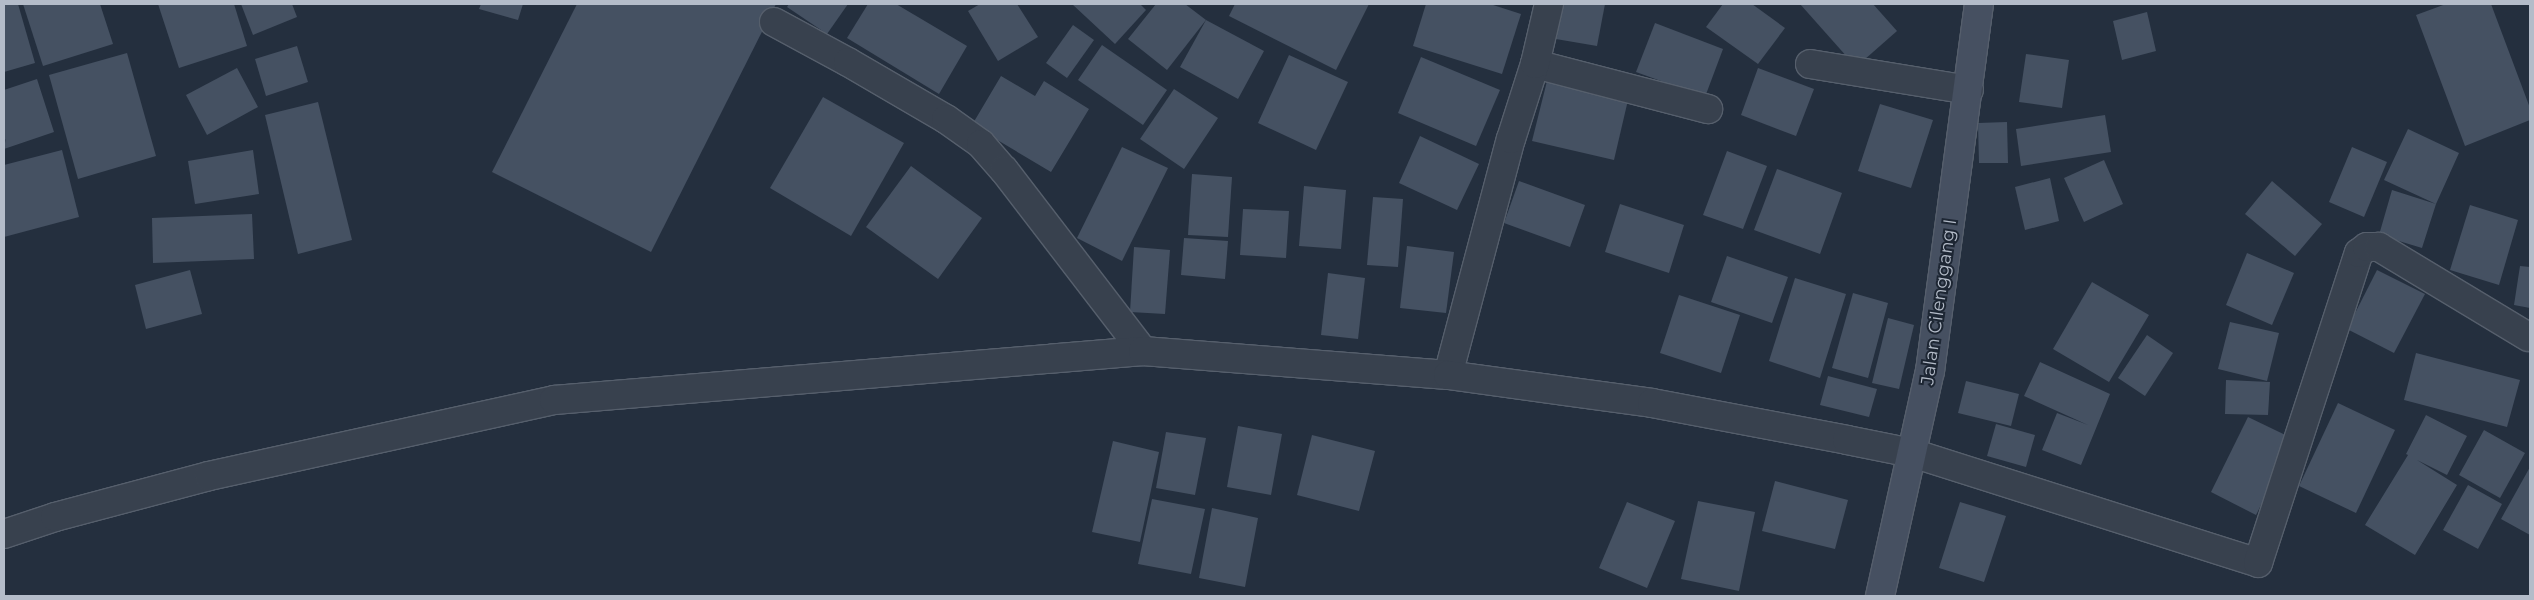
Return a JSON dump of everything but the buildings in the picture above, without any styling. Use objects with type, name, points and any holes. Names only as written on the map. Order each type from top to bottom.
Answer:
[{"type":"street","points":[[1448,376],[1511,139],[1535,64],[1549,4]]},
{"type":"street","name":"Jalan Cilenggang I","points":[[1880,596],[1930,371],[1979,4]]},
{"type":"street","points":[[774,22],[848,62],[946,119],[981,144],[1026,198],[1143,351]]},
{"type":"street","points":[[1535,64],[1708,109]]},
{"type":"street","points":[[1810,64],[1969,90]]},
{"type":"street","points":[[4,534],[55,517],[209,476],[554,400],[1143,351],[1448,376],[1652,403],[1912,453],[2258,563],[2359,253],[2367,247],[2379,247],[2528,337]]}]
